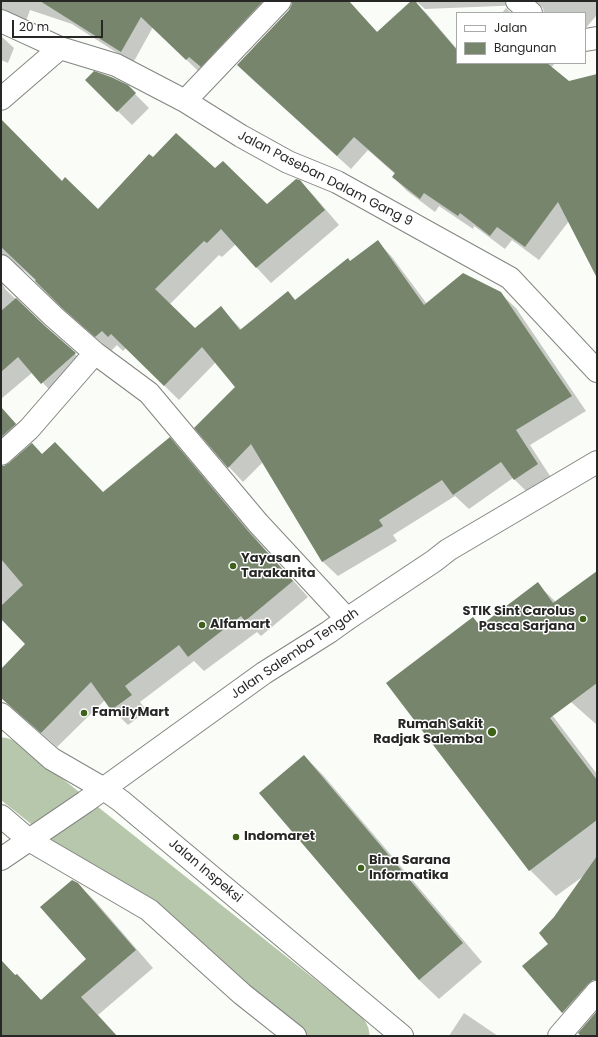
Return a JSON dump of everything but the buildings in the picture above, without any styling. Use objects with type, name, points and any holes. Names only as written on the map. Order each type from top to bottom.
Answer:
[{"type":"street","points":[[185,101],[280,1]]},
{"type":"street","points":[[517,1],[530,12]]},
{"type":"street","name":"Jalan Paseban Dalam Gang 9","points":[[1,21],[60,48],[116,65],[185,101],[281,159],[337,182],[510,278],[597,371]]},
{"type":"street","points":[[586,40],[597,38]]},
{"type":"street","points":[[1,100],[60,48]]},
{"type":"street","points":[[1,266],[54,317],[95,353],[149,393],[258,523],[347,619]]},
{"type":"street","points":[[1,454],[29,429],[95,353]]},
{"type":"street","name":"Jalan Salemba Tengah","points":[[1,859],[86,802],[264,673],[329,632],[448,550],[597,462]]},
{"type":"street","name":"Jalan Inspeksi","points":[[1,714],[52,759],[104,789],[121,801],[402,1036]]},
{"type":"street","points":[[1,816],[149,910],[242,994],[295,1036]]},
{"type":"street","points":[[559,1036],[597,992]]},
{"type":"waterway","points":[[1,765],[342,1036]]},
{"type":"place","name":"Yayasan Tarakanita","points":[[233,566]]},
{"type":"place","name":"STIK Sint Carolus Pasca Sarjana","points":[[583,619]]},
{"type":"place","name":"Alfamart","points":[[202,625]]},
{"type":"place","name":"FamilyMart","points":[[84,713]]},
{"type":"place","name":"Rumah Sakit Radjak Salemba","points":[[492,732]]},
{"type":"place","name":"Indomaret","points":[[236,837]]},
{"type":"place","name":"Bina Sarana Informatika","points":[[361,868]]}]
